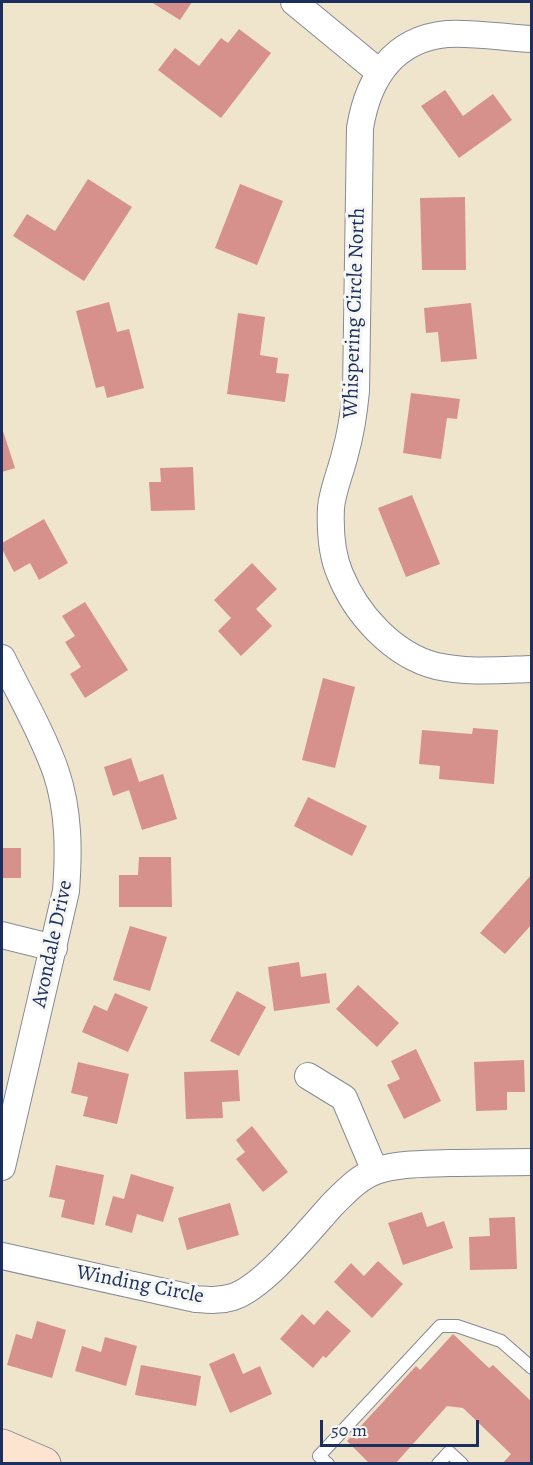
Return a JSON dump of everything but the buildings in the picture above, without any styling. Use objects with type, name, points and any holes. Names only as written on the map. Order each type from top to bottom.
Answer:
[{"type":"main road","points":[[2,1446],[45,1464]]},
{"type":"street","points":[[294,2],[379,72],[392,57],[428,38],[448,34],[531,39]]},
{"type":"street","name":"Whispering Circle North","points":[[379,72],[363,106],[360,128],[356,391],[352,423],[332,503],[330,527],[333,550],[340,574],[351,595],[365,615],[398,648],[417,659],[436,666],[460,670],[531,669]]},
{"type":"street","name":"Avondale Drive","points":[[2,658],[56,772],[68,829],[69,856],[66,891],[54,948],[2,1167]]},
{"type":"street","points":[[2,935],[54,948]]},
{"type":"street","points":[[308,1077],[344,1098],[375,1171]]},
{"type":"street","name":"Winding Circle","points":[[2,1256],[196,1299],[217,1300],[234,1296],[251,1287],[268,1273],[342,1195],[356,1182],[375,1171],[398,1166],[429,1164],[531,1162]]},
{"type":"lane","points":[[328,1464],[320,1456],[440,1326],[457,1326],[501,1341],[531,1368]]},
{"type":"lane","points":[[438,1464],[449,1452],[462,1464]]}]
